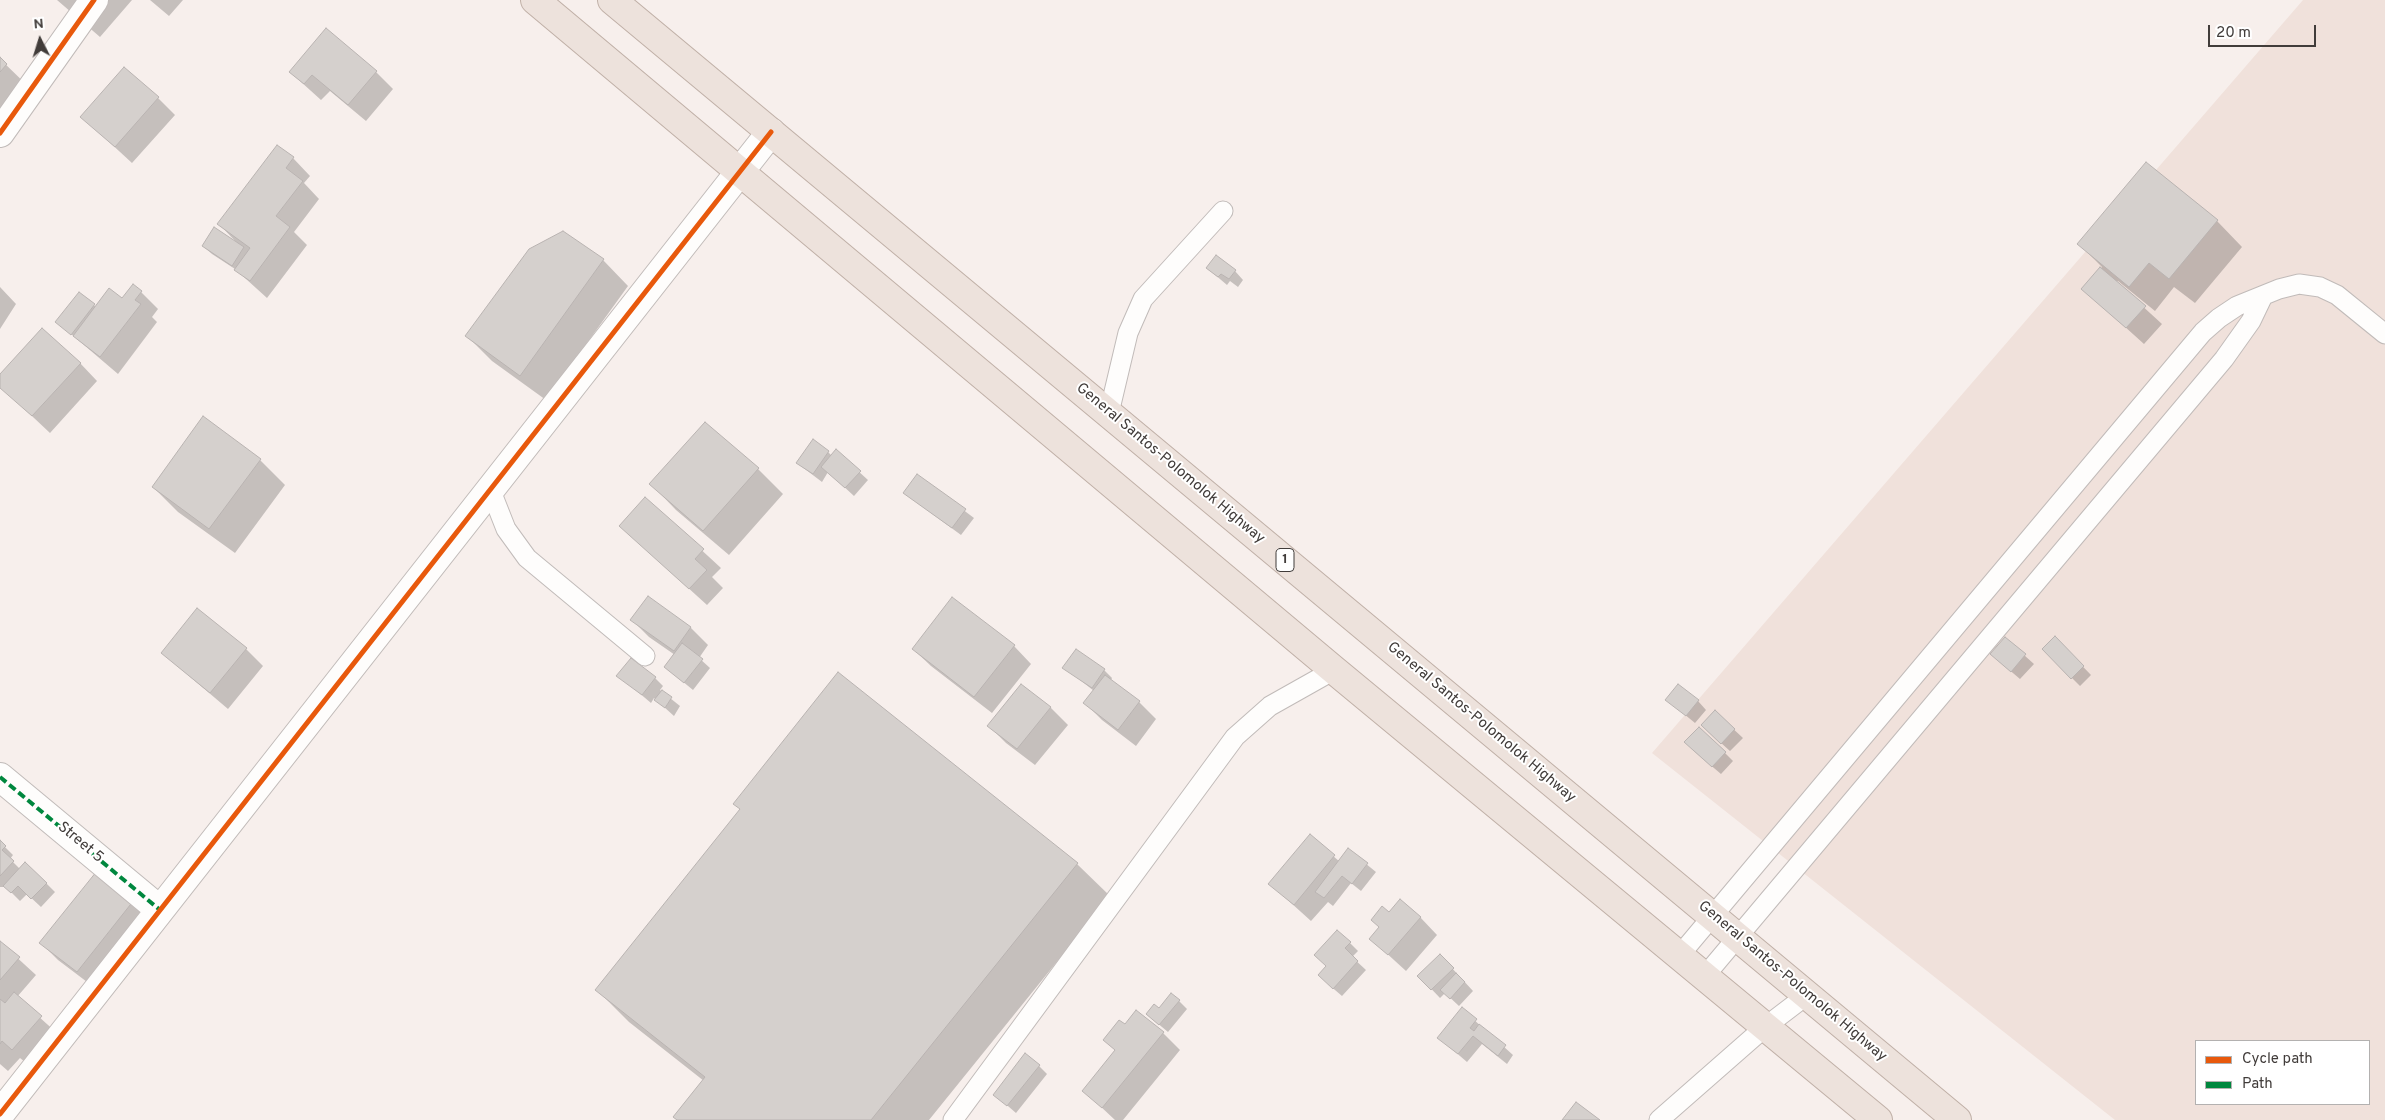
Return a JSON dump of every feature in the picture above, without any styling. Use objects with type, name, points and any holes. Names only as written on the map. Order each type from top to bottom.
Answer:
[{"type":"highway","points":[[535,0],[1334,670],[1878,1120]]},
{"type":"highway","name":"General Santos-Polomolok Highway","points":[[612,0],[1958,1120]]},
{"type":"street","points":[[0,133],[94,0]]},
{"type":"street","points":[[5,1098],[160,910],[491,491],[771,132]]},
{"type":"street","name":"Street 5","points":[[0,777],[160,910]]},
{"type":"lane","points":[[1109,413],[1128,333],[1143,300],[1223,211]]},
{"type":"lane","points":[[1679,956],[2203,332],[2218,318],[2237,306],[2279,289],[2299,284],[2320,287],[2337,295],[2385,334]]},
{"type":"lane","points":[[1704,977],[2238,342],[2263,296]]},
{"type":"lane","points":[[491,491],[506,529],[527,558],[645,656]]},
{"type":"lane","points":[[2005,569],[2029,590]]},
{"type":"lane","points":[[953,1120],[1235,737],[1270,706],[1334,670]]},
{"type":"lane","points":[[1659,1120],[1765,1027],[1807,994]]},
{"type":"shaded area","points":[[2303,0],[2385,0],[2385,1120],[2115,1120],[1652,753]]},
{"type":"building","points":[[326,28],[377,71],[348,105],[312,75],[304,84],[289,72]]},
{"type":"building","points":[[0,57],[7,64],[0,72]]},
{"type":"building","points":[[124,67],[159,97],[115,147],[80,117]]},
{"type":"building","points":[[277,145],[294,157],[286,168],[303,181],[276,216],[290,227],[250,281],[234,270],[250,248],[217,224]]},
{"type":"building","points":[[2146,162],[2218,220],[2169,279],[2149,263],[2129,287],[2077,244]]},
{"type":"building","points":[[214,227],[244,247],[232,266],[202,246]]},
{"type":"building","points":[[563,231],[604,259],[520,376],[465,336],[529,249]]},
{"type":"building","points":[[1216,255],[1236,270],[1229,279],[1221,274],[1218,277],[1206,268]]},
{"type":"building","points":[[2100,267],[2146,306],[2126,328],[2081,289]]},
{"type":"building","points":[[133,284],[142,291],[135,300],[141,304],[100,357],[73,336],[109,288],[122,298]]},
{"type":"building","points":[[79,292],[95,304],[71,335],[55,322]]},
{"type":"building","points":[[42,328],[81,363],[32,416],[0,388],[0,374]]},
{"type":"building","points":[[203,416],[261,459],[209,529],[152,487]]},
{"type":"building","points":[[705,422],[759,468],[703,531],[649,484]]},
{"type":"building","points":[[813,439],[829,451],[813,474],[796,463]]},
{"type":"building","points":[[836,449],[861,471],[845,488],[821,467]]},
{"type":"building","points":[[917,474],[966,509],[952,528],[903,493]]},
{"type":"building","points":[[645,497],[704,549],[695,559],[707,570],[689,589],[619,526]]},
{"type":"building","points":[[648,596],[691,627],[674,651],[630,620]]},
{"type":"building","points":[[952,597],[1015,645],[974,697],[912,649]]},
{"type":"building","points":[[197,608],[247,648],[210,693],[161,653]]},
{"type":"building","points":[[2055,636],[2084,666],[2071,679],[2042,649]]},
{"type":"building","points":[[2005,637],[2026,654],[2011,672],[1990,654]]},
{"type":"building","points":[[682,643],[703,659],[684,683],[664,667]]},
{"type":"building","points":[[1076,649],[1105,669],[1092,688],[1062,668]]},
{"type":"building","points":[[631,658],[656,677],[642,695],[616,676]]},
{"type":"building","points":[[838,672],[1078,863],[871,1120],[677,1120],[673,1117],[705,1077],[595,990],[740,809],[733,804]]},
{"type":"building","points":[[1105,675],[1140,701],[1118,730],[1083,703]]},
{"type":"building","points":[[1021,684],[1051,707],[1017,749],[987,726]]},
{"type":"building","points":[[1678,684],[1699,700],[1686,716],[1665,700]]},
{"type":"building","points":[[662,690],[672,697],[665,708],[654,700]]},
{"type":"building","points":[[1715,710],[1735,729],[1721,744],[1701,725]]},
{"type":"building","points":[[1699,727],[1726,752],[1712,767],[1684,742]]},
{"type":"building","points":[[1310,834],[1335,855],[1294,905],[1268,884]]},
{"type":"building","points":[[0,840],[6,846],[2,850],[14,861],[0,876]]},
{"type":"building","points":[[1348,848],[1368,863],[1352,884],[1342,876],[1324,898],[1315,892]]},
{"type":"building","points":[[105,861],[142,890],[77,972],[39,943]]},
{"type":"building","points":[[25,862],[47,883],[31,899],[18,886],[11,893],[3,886]]},
{"type":"building","points":[[1400,899],[1421,917],[1388,955],[1369,939],[1379,927],[1371,920],[1382,906],[1389,912]]},
{"type":"building","points":[[1337,930],[1351,942],[1345,948],[1358,961],[1333,989],[1318,975],[1326,966],[1314,955]]},
{"type":"building","points":[[0,941],[20,957],[0,980]]},
{"type":"building","points":[[1440,954],[1454,968],[1431,990],[1417,976]]},
{"type":"building","points":[[1456,973],[1465,982],[1450,999],[1440,990]]},
{"type":"building","points":[[14,992],[42,1016],[12,1050],[2,1041],[0,1044],[0,999],[5,1003]]},
{"type":"building","points":[[1171,993],[1180,1000],[1159,1025],[1146,1014],[1154,1004],[1159,1008]]},
{"type":"building","points":[[1462,1007],[1477,1019],[1470,1028],[1474,1031],[1479,1024],[1506,1045],[1498,1056],[1473,1036],[1458,1054],[1437,1038]]},
{"type":"building","points":[[1136,1010],[1164,1032],[1102,1108],[1082,1091],[1115,1050],[1103,1040],[1119,1020],[1125,1024]]},
{"type":"building","points":[[1025,1053],[1040,1065],[1007,1106],[993,1095]]},
{"type":"building","points":[[1576,1102],[1600,1120],[1562,1120]]},
{"type":"marked path","points":[[0,777],[160,910]]},
{"type":"cycle path","points":[[0,133],[94,0]]},
{"type":"cycle path","points":[[0,1114],[771,132]]}]
